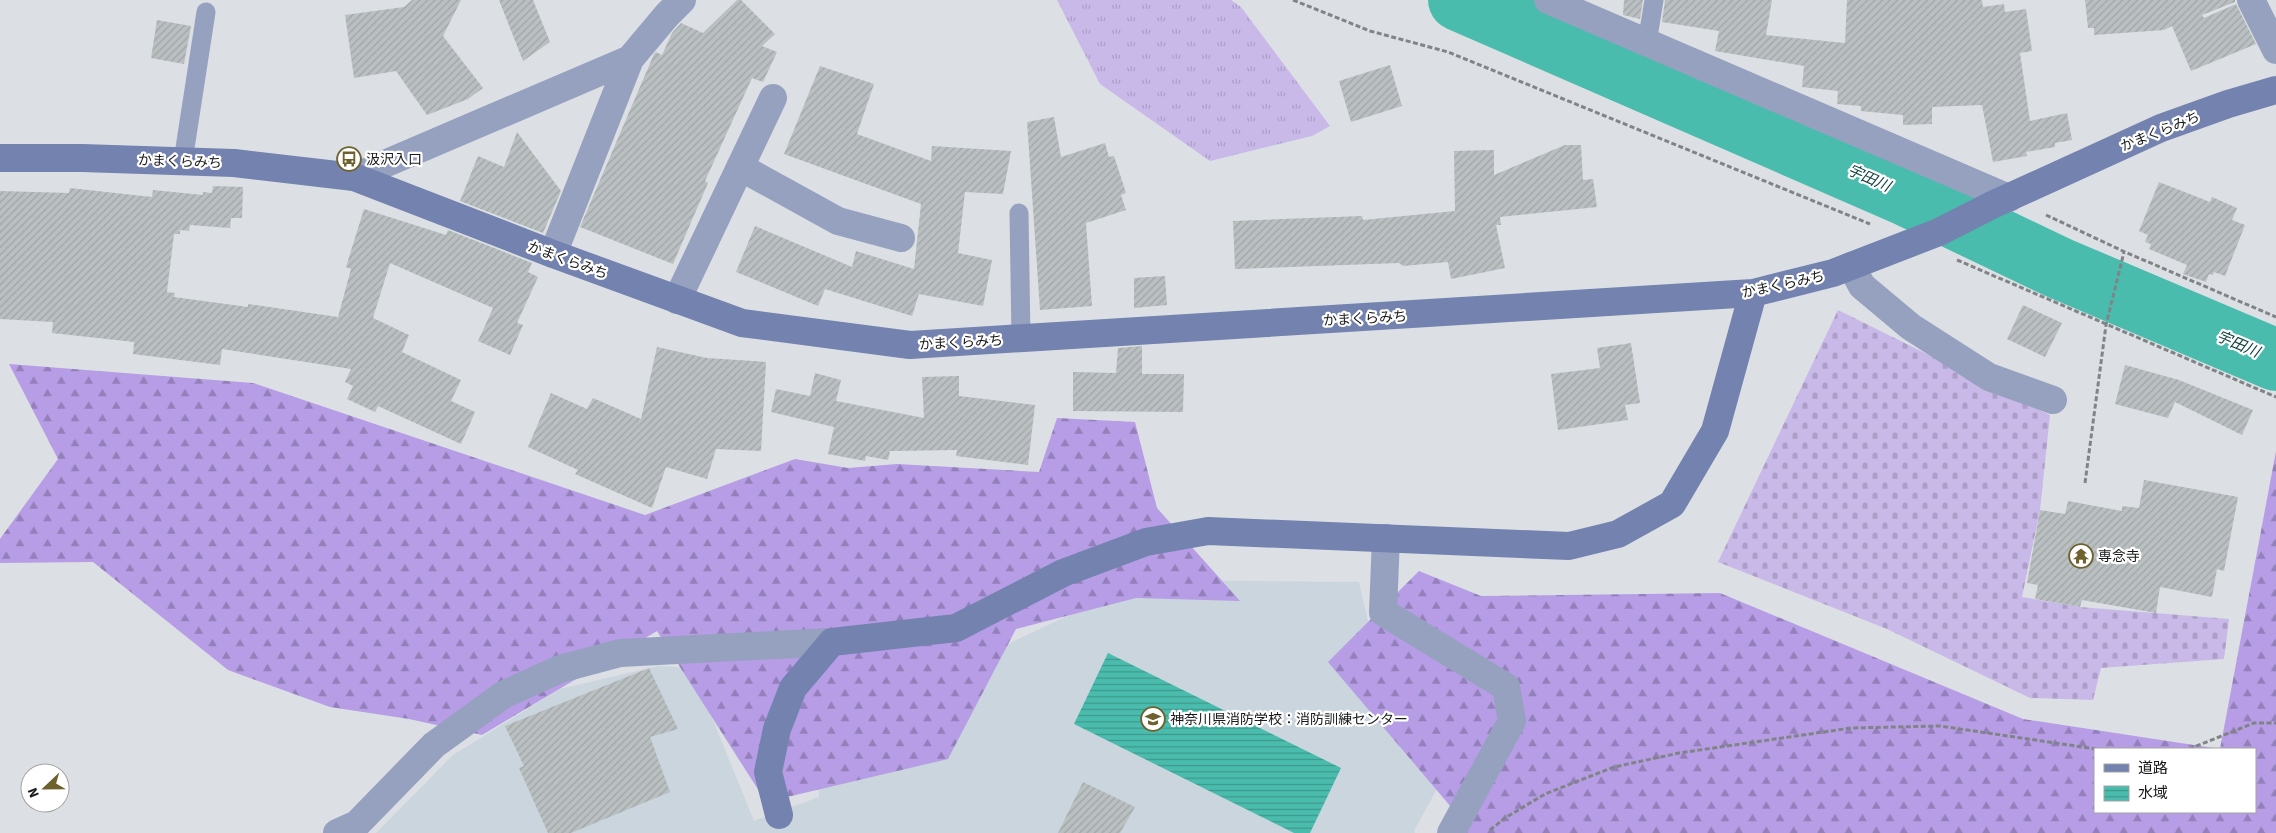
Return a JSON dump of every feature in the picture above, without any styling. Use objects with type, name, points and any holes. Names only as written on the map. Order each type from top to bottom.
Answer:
[{"type":"main road","name":"かまくらみち","points":[[0,158],[82,158],[234,163],[354,177],[553,254],[742,323],[910,345],[1753,293],[1833,273],[1939,232],[2000,201],[2161,128],[2228,104],[2276,90]]},
{"type":"main road","points":[[779,815],[768,772],[777,729],[793,688],[832,642],[956,628],[1063,573],[1146,542],[1208,531],[1569,546],[1618,534],[1672,504],[1715,431],[1753,293]]},
{"type":"street","points":[[553,254],[630,59],[682,0]]},
{"type":"street","points":[[1548,0],[2000,201]]},
{"type":"street","points":[[2251,0],[2276,50]]},
{"type":"street","points":[[354,177],[630,59]]},
{"type":"street","points":[[677,300],[773,98]]},
{"type":"street","points":[[740,167],[838,221],[901,238]]},
{"type":"street","points":[[1851,266],[1862,286],[1911,327],[1989,377],[2053,400]]},
{"type":"street","points":[[1386,538],[1383,612],[1506,687],[1512,721],[1452,833]]},
{"type":"street","points":[[336,833],[357,824],[434,745],[503,695],[560,669],[620,653],[832,642]]},
{"type":"lane","points":[[1647,43],[1654,0]]},
{"type":"lane","points":[[183,161],[206,12]]},
{"type":"lane","points":[[1019,213],[1021,338]]},
{"type":"path","points":[[1294,0],[1370,32],[1448,52],[1813,202],[1913,241],[2276,397]]},
{"type":"path","points":[[2000,201],[2276,317]]},
{"type":"path","points":[[2085,483],[2106,325],[2124,252]]},
{"type":"path","points":[[2192,748],[2254,723],[2276,723]]},
{"type":"path","points":[[1488,833],[1505,818],[1545,794],[1614,767],[1679,753],[1851,728],[1940,726],[2094,749]]},
{"type":"shaded area","name":"神奈川県消防学校：消防訓練センター","points":[[1144,580],[1359,582],[1375,653],[1487,697],[1414,831],[1415,833],[376,833],[453,755],[560,689],[658,666],[692,668],[754,821],[819,797],[818,733]]},
{"type":"green space","points":[[1057,0],[1231,0],[1241,7],[1330,126],[1312,136],[1210,161],[1100,84]]},
{"type":"green space","points":[[1838,310],[2050,415],[2040,510],[2022,597],[2080,607],[2229,619],[2224,659],[2101,668],[2093,700],[2030,698],[1887,629],[1718,562]]},
{"type":"green space","points":[[9,364],[253,383],[645,515],[795,459],[848,468],[897,464],[1039,472],[1057,418],[1135,422],[1157,508],[1240,601],[1136,598],[1016,629],[948,759],[766,802],[657,631],[482,735],[409,719],[330,707],[228,670],[93,562],[0,563],[0,539],[58,459]]},
{"type":"green space","points":[[2276,451],[2276,833],[1444,833],[1451,807],[1328,662],[1419,571],[1481,596],[1720,593],[2023,719],[2213,748],[2094,748],[2094,813],[2256,813],[2256,748],[2220,748]]},
{"type":"water","points":[[1108,653],[1341,768],[1310,833],[1294,833],[1074,724]]},
{"type":"building","points":[[412,0],[461,0],[443,36],[483,88],[468,99],[427,115],[396,71],[354,78],[345,15],[404,7]]},
{"type":"building","points":[[499,0],[533,0],[550,42],[523,61]]},
{"type":"building","points":[[737,0],[741,0],[775,34],[762,46],[777,52],[763,82],[752,78],[705,181],[708,183],[673,264],[580,227],[654,54],[656,52],[662,55],[672,33],[681,23],[703,33]]},
{"type":"building","points":[[1624,0],[1643,0],[1640,19],[1623,15]]},
{"type":"building","points":[[1665,0],[1772,0],[1766,35],[1845,43],[1847,0],[1982,0],[1983,7],[2004,4],[2005,12],[2026,9],[2032,51],[2020,53],[2030,121],[2067,113],[2072,140],[2055,143],[2055,147],[2026,152],[2027,156],[1993,162],[1982,105],[1932,107],[1932,124],[1903,125],[1903,115],[1861,111],[1861,106],[1837,104],[1838,91],[1802,87],[1804,66],[1715,51],[1719,31],[1662,22]]},
{"type":"building","points":[[2085,0],[2235,0],[2235,2],[2202,15],[2204,18],[2236,4],[2256,44],[2191,71],[2172,26],[2164,30],[2094,35],[2094,28],[2088,28]]},
{"type":"building","points":[[157,20],[191,26],[184,64],[151,58]]},
{"type":"building","points":[[1390,65],[1402,106],[1351,122],[1339,81]]},
{"type":"building","points":[[820,66],[874,84],[857,134],[931,161],[932,146],[1011,151],[1003,194],[965,192],[958,253],[992,260],[983,306],[919,294],[912,316],[825,289],[818,306],[736,272],[755,226],[852,267],[856,251],[914,269],[921,204],[784,154]]},
{"type":"building","points":[[1054,117],[1061,157],[1105,143],[1109,157],[1114,156],[1126,193],[1121,195],[1126,210],[1086,223],[1092,306],[1040,310],[1027,122]]},
{"type":"building","points":[[517,132],[561,191],[543,233],[460,201],[478,156],[504,167]]},
{"type":"building","points":[[1565,145],[1581,145],[1583,180],[1593,179],[1597,207],[1500,217],[1501,225],[1496,225],[1505,268],[1451,279],[1448,262],[1403,266],[1399,263],[1235,269],[1233,221],[1362,216],[1363,220],[1455,211],[1454,151],[1494,150],[1494,175]]},
{"type":"building","points":[[2159,182],[2210,202],[2212,197],[2237,208],[2232,220],[2245,225],[2225,276],[2214,272],[2213,275],[2209,274],[2206,282],[2183,274],[2187,265],[2149,249],[2151,244],[2145,242],[2148,235],[2139,231]]},
{"type":"building","points":[[213,186],[243,187],[242,218],[231,218],[230,228],[190,225],[189,231],[180,230],[180,234],[174,234],[167,292],[175,293],[174,297],[248,307],[248,304],[338,317],[351,269],[346,267],[364,209],[446,235],[448,230],[532,263],[528,272],[538,277],[517,323],[523,325],[510,355],[478,341],[493,308],[390,263],[373,318],[409,335],[402,352],[461,380],[451,401],[475,412],[461,444],[378,406],[375,412],[347,399],[353,386],[345,382],[351,369],[222,349],[220,365],[133,354],[134,342],[52,333],[53,322],[0,319],[0,191],[69,193],[70,188],[152,197],[153,190],[203,195],[203,192],[212,193]]},
{"type":"building","points":[[1165,276],[1167,305],[1134,308],[1134,278]]},
{"type":"building","points":[[2023,305],[2062,323],[2045,357],[2007,339]]},
{"type":"building","points":[[1631,343],[1640,403],[1625,405],[1628,420],[1558,430],[1551,374],[1600,368],[1597,348]]},
{"type":"building","points":[[1142,346],[1142,374],[1184,374],[1183,412],[1073,411],[1073,372],[1116,373],[1118,348]]},
{"type":"building","points":[[657,347],[707,358],[766,362],[761,451],[716,449],[707,479],[666,467],[652,508],[575,474],[578,470],[528,447],[551,393],[587,409],[593,398],[641,419]]},
{"type":"building","points":[[2125,365],[2179,380],[2253,410],[2242,435],[2175,402],[2168,418],[2115,404]]},
{"type":"building","points":[[815,373],[841,380],[836,401],[924,418],[922,377],[959,376],[959,396],[1035,405],[1028,465],[956,456],[957,450],[890,451],[888,460],[866,456],[865,461],[828,454],[834,427],[771,412],[776,389],[810,396]]},
{"type":"building","points":[[2144,480],[2238,497],[2224,571],[2217,569],[2212,597],[2160,587],[2156,613],[2082,600],[2080,607],[2035,599],[2038,585],[2027,583],[2040,510],[2065,514],[2068,501],[2122,511],[2122,506],[2139,508]]},
{"type":"building","points":[[649,668],[678,729],[650,737],[670,792],[571,833],[548,833],[519,768],[524,766],[505,726]]},
{"type":"building","points":[[1083,782],[1135,807],[1120,833],[1058,833]]},
{"type":"waterway","name":"宇田川","points":[[1459,0],[1904,194],[2059,268],[2276,360]]},
{"type":"place","name":"汲沢入口","points":[[349,159]]},
{"type":"place","name":"専念寺","points":[[2081,556]]},
{"type":"place","name":"神奈川県消防学校：消防訓練センター","points":[[1153,719]]}]
